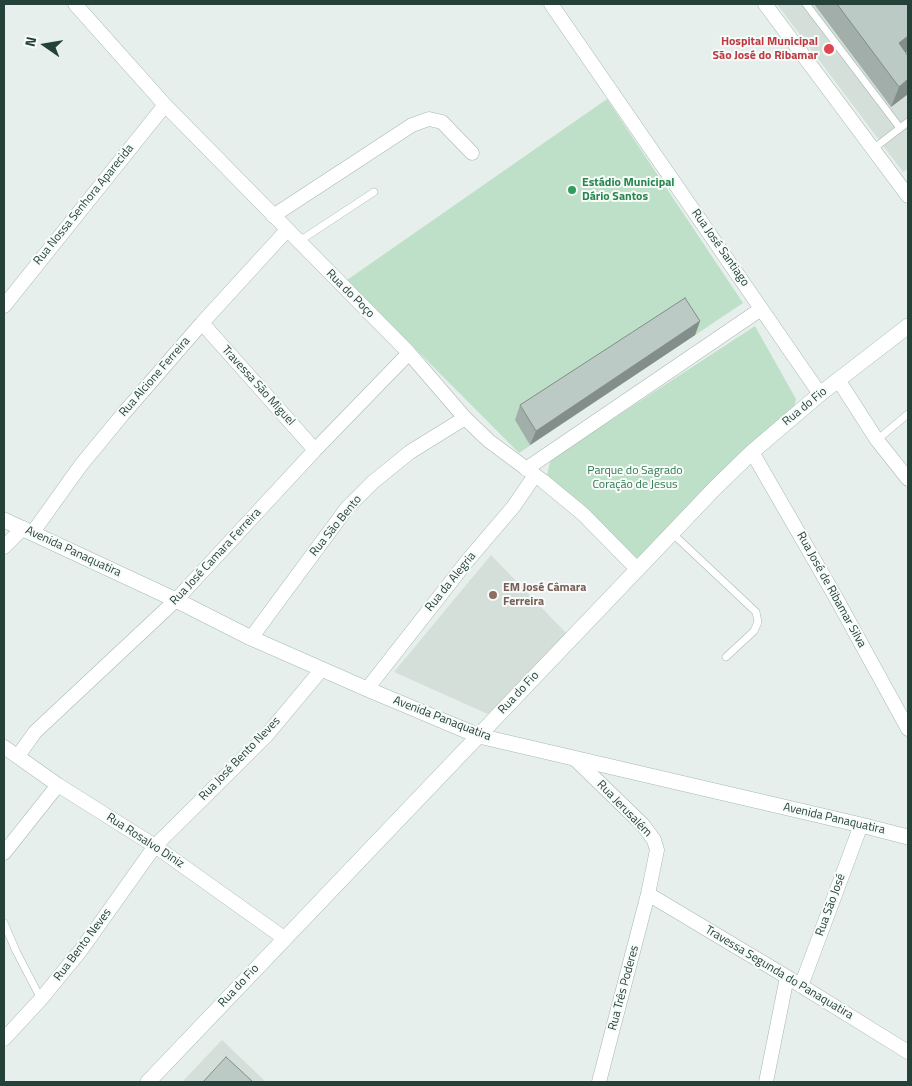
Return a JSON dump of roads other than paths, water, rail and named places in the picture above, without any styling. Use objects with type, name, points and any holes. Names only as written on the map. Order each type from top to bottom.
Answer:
[{"type":"street","name":"Rua do Poço","points":[[75,4],[165,105],[409,353],[465,418],[489,441],[583,514],[637,569]]},
{"type":"street","name":"Rua José Santiago","points":[[551,4],[820,394]]},
{"type":"street","points":[[765,4],[873,148],[906,188]]},
{"type":"street","name":"Rua Nossa Senhora Aparecida","points":[[4,306],[165,105]]},
{"type":"street","points":[[273,216],[412,126],[429,119],[442,122],[472,153]]},
{"type":"street","name":"Rua Alcione Ferreira","points":[[4,547],[28,530],[123,414],[202,323],[287,230]]},
{"type":"street","points":[[530,472],[761,308]]},
{"type":"street","name":"Travessa São Miguel","points":[[202,323],[315,450]]},
{"type":"street","name":"Rua do Fio","points":[[148,1082],[637,569],[752,452],[820,394],[908,326]]},
{"type":"street","name":"Rua José Camara Ferreira","points":[[18,756],[36,732],[176,600],[315,450],[409,353]]},
{"type":"street","points":[[839,380],[877,440],[908,479]]},
{"type":"street","name":"Rua São Bento","points":[[251,638],[348,508],[374,482],[410,452],[465,418]]},
{"type":"street","name":"Rua José de Ribamar Silva","points":[[752,452],[835,596],[908,729]]},
{"type":"street","name":"Rua da Alegria","points":[[367,689],[468,560],[514,506],[530,472]]},
{"type":"street","name":"Avenida Panaquatira","points":[[4,520],[176,600],[251,638],[479,736],[908,837]]},
{"type":"street","name":"Rua José Bento Neves","points":[[155,846],[266,736],[322,669]]},
{"type":"street","name":"Rua Rosalvo Diniz","points":[[4,747],[58,785],[155,846],[284,938]]},
{"type":"street","name":"Rua Jerusalém","points":[[576,760],[643,825],[654,840],[657,850],[656,860],[648,894]]},
{"type":"street","points":[[4,853],[58,785]]},
{"type":"street","name":"Rua São José","points":[[801,986],[861,825]]},
{"type":"street","name":"Rua Bento Neves","points":[[4,1039],[41,999],[81,950],[155,846]]},
{"type":"street","name":"Travessa Segunda do Panaquatira","points":[[648,894],[787,976],[908,1052]]},
{"type":"street","name":"Rua Três Poderes","points":[[599,1082],[648,894]]},
{"type":"street","points":[[766,1082],[787,976]]},
{"type":"lane","points":[[806,4],[900,128]]},
{"type":"lane","points":[[873,148],[908,122]]},
{"type":"lane","points":[[298,242],[374,192]]},
{"type":"lane","points":[[877,440],[908,414]]},
{"type":"lane","points":[[672,533],[756,612],[758,622],[754,630],[726,658]]},
{"type":"lane","points":[[4,923],[41,999]]},
{"type":"place","name":"Hospital Municipal São José do Ribamar","points":[[829,49]]},
{"type":"place","name":"Estádio Municipal Dário Santos","points":[[572,190]]},
{"type":"place","name":"EM José Câmara Ferreira","points":[[493,595]]},
{"type":"park label","name":"Parque do Sagrado Coração de Jesus","points":[[635,478]]}]
